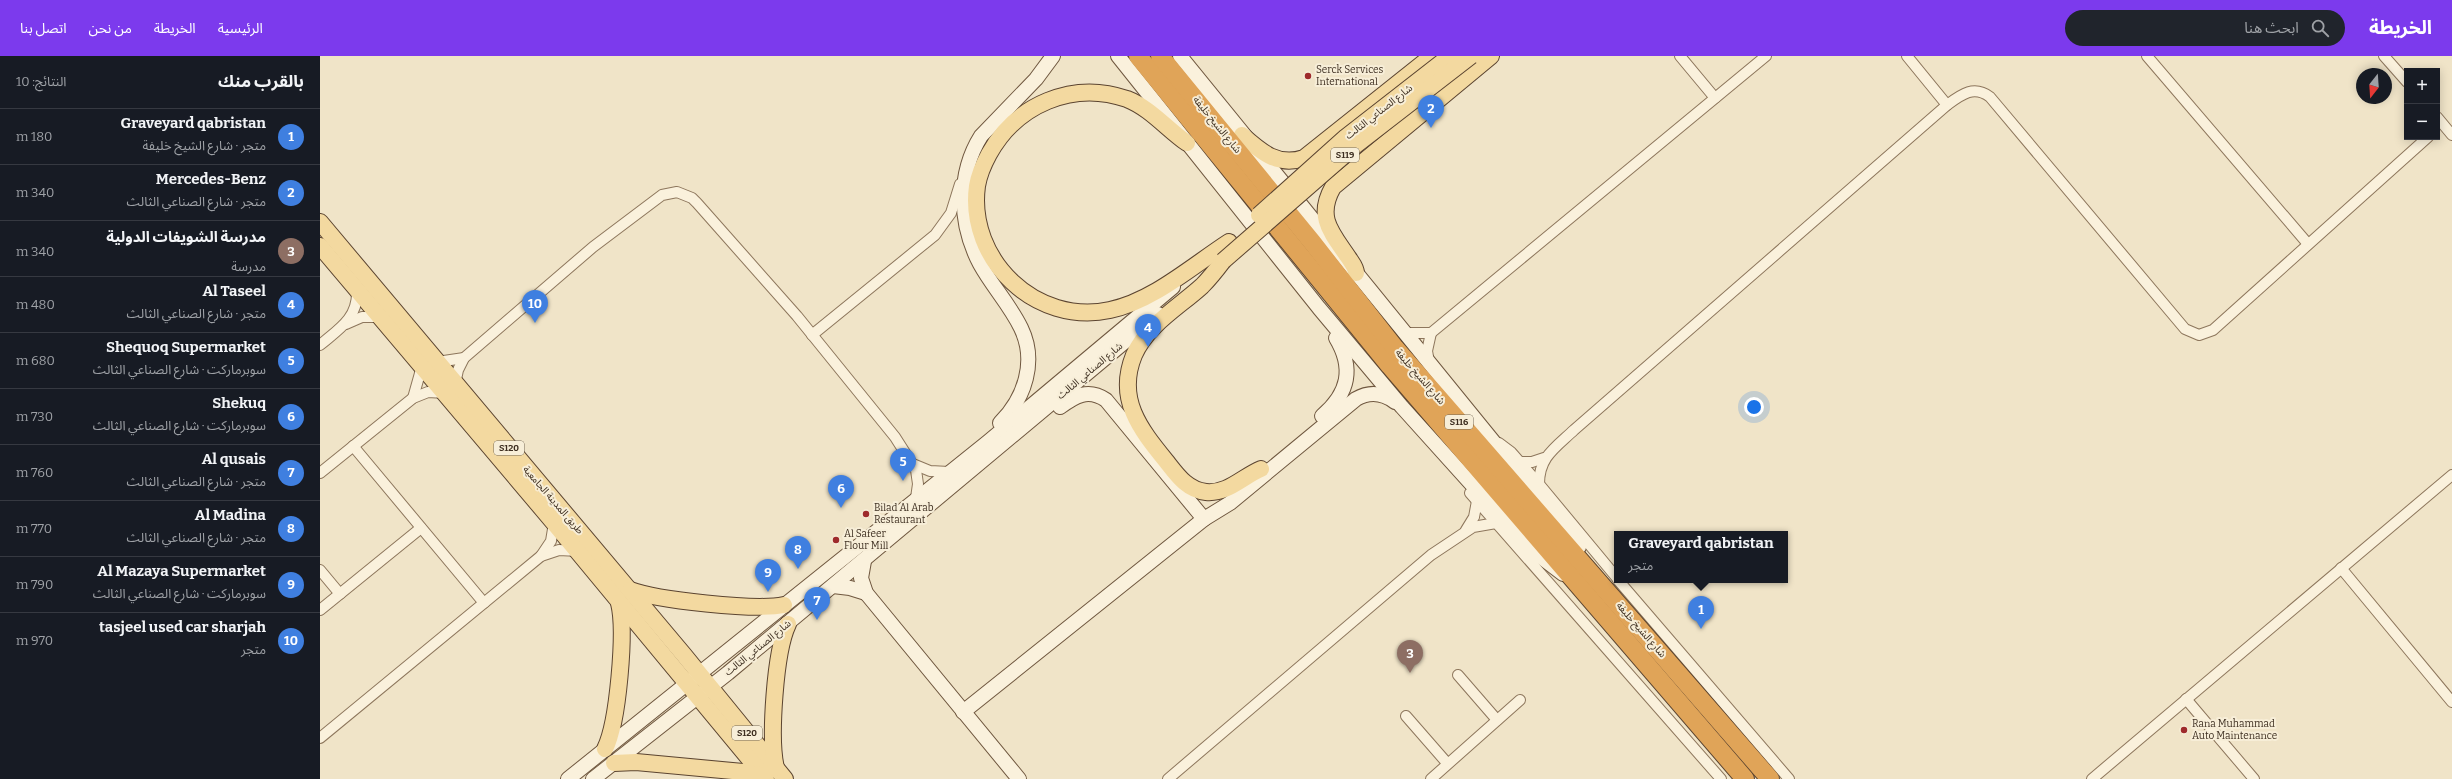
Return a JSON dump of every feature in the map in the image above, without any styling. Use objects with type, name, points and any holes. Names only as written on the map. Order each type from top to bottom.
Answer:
[{"type":"highway","name":"شارع الشيخ خليفة","points":[[1138,56],[1390,366],[1745,779]]},
{"type":"highway","name":"شارع الشيخ خليفة","points":[[1160,56],[1312,242],[1395,348],[1613,582],[1705,704],[1770,779]]},
{"type":"highway","points":[[1705,704],[1726,706]]},
{"type":"main road","points":[[988,442],[993,430],[1010,413],[1021,395],[1025,384],[1028,360],[1021,329],[980,264],[969,237],[964,208],[966,170],[975,146],[981,136],[1036,79],[1053,56]]},
{"type":"main road","points":[[1118,56],[1318,308],[1402,407],[1536,553],[1557,571],[1572,578]]},
{"type":"main road","points":[[1242,135],[1260,151],[1273,158],[1289,161],[1304,158],[1432,56]]},
{"type":"main road","name":"شارع الصناعي الثالث","points":[[593,779],[614,762],[696,703],[716,683],[1028,423],[1346,137],[1450,56]]},
{"type":"main road","name":"شارع الصناعي الثالث","points":[[568,779],[916,498],[1160,304],[1202,286],[1223,261],[1356,145],[1471,56]]},
{"type":"main road","points":[[1356,273],[1352,263],[1327,226],[1325,210],[1333,187],[1491,56]]},
{"type":"main road","points":[[1184,59],[1242,135],[1356,273],[1403,333],[1494,441],[1589,560],[1613,582]]},
{"type":"main road","points":[[1160,304],[1081,313],[1052,307],[1022,291],[998,268],[989,253],[982,234],[976,202],[980,170],[994,145],[1016,119],[1045,101],[1079,93],[1106,94],[1128,100],[1143,108],[1188,143]]},
{"type":"main road","name":"طريق المدينة الجامعية","points":[[320,222],[437,362],[451,393],[471,427],[578,551],[675,671],[681,688],[773,776]]},
{"type":"main road","name":"طريق المدينة الجامعية","points":[[320,246],[379,318],[422,366],[451,393],[490,439],[495,440],[499,437],[688,659],[705,669],[716,683],[720,700],[773,776]]},
{"type":"main road","points":[[1160,304],[1130,366],[1128,391],[1137,424],[1178,476],[1184,482],[1199,490],[1215,491],[1229,488],[1261,469]]},
{"type":"main road","points":[[1209,516],[1218,504],[1261,469],[1333,406],[1345,387],[1345,356],[1318,308]]},
{"type":"main road","points":[[1028,423],[1045,417],[1080,394],[1087,393],[1100,396],[1110,405],[1187,499],[1209,516]]},
{"type":"main road","points":[[962,712],[1209,516],[1230,502],[1360,397],[1370,394],[1381,394],[1402,407]]},
{"type":"main road","points":[[1187,499],[1189,532]]},
{"type":"main road","points":[[864,561],[861,578],[866,593],[962,712],[1019,779]]},
{"type":"main road","points":[[834,586],[850,588],[866,593]]},
{"type":"main road","points":[[630,590],[661,597],[760,607],[784,605]]},
{"type":"main road","points":[[605,749],[612,730],[616,700],[622,631],[618,601]]},
{"type":"main road","points":[[614,762],[643,762],[773,776],[772,750],[781,642],[788,624]]},
{"type":"main road","points":[[675,671],[684,669],[688,659]]},
{"type":"main road","points":[[696,703],[720,700]]},
{"type":"street","points":[[1680,56],[1715,98]]},
{"type":"street","points":[[1429,363],[1427,351],[1431,333],[1766,56]]},
{"type":"street","points":[[1907,56],[1948,105]]},
{"type":"street","points":[[2147,56],[2308,244]]},
{"type":"street","points":[[2384,56],[2404,79]]},
{"type":"street","points":[[1539,484],[1540,471],[1544,458],[1574,430],[1948,105],[1966,92],[1972,91],[1985,93],[1990,97],[2185,329],[2199,335],[2213,330],[2425,140]]},
{"type":"street","points":[[2440,124],[2452,135]]},
{"type":"street","points":[[812,335],[935,235],[951,214],[966,170]]},
{"type":"street","points":[[320,473],[413,398],[428,392],[451,393],[458,370],[464,358],[593,247],[662,194],[677,192],[692,198],[812,335],[896,437],[913,464],[918,484],[916,498]]},
{"type":"street","points":[[346,324],[356,309],[358,291]]},
{"type":"street","points":[[320,345],[346,324],[362,317],[379,318]]},
{"type":"street","points":[[1403,333],[1431,333]]},
{"type":"street","points":[[437,362],[464,358]]},
{"type":"street","points":[[413,398],[422,366]]},
{"type":"street","points":[[1494,441],[1505,446],[1539,484],[1613,582],[1726,706],[1789,779]]},
{"type":"street","points":[[353,446],[484,603]]},
{"type":"street","points":[[1446,456],[1477,501],[1721,779]]},
{"type":"street","points":[[1519,462],[1544,458]]},
{"type":"street","points":[[913,464],[930,471],[949,472]]},
{"type":"street","points":[[2092,779],[2452,475]]},
{"type":"street","points":[[1466,530],[1474,517],[1477,501]]},
{"type":"street","points":[[320,738],[541,556],[551,541],[554,523]]},
{"type":"street","points":[[1168,779],[1391,588],[1466,530],[1480,524],[1496,523]]},
{"type":"street","points":[[320,610],[421,528]]},
{"type":"street","points":[[541,556],[559,550],[578,551]]},
{"type":"street","points":[[2341,568],[2452,702]]},
{"type":"street","points":[[320,570],[340,594]]},
{"type":"street","points":[[1458,674],[1497,720]]},
{"type":"street","points":[[2186,699],[2254,779]]},
{"type":"street","points":[[1431,779],[1447,763],[1520,700]]},
{"type":"street","points":[[1406,716],[1447,763]]},
{"type":"place","name":"Serck Services International","points":[[1308,76]]},
{"type":"place","name":"Mercedes-Benz","points":[[1431,128]]},
{"type":"place","name":"tasjeel used car sharjah","points":[[535,323]]},
{"type":"place","name":"Al Taseel","points":[[1148,347]]},
{"type":"place","name":"Shequoq Supermarket","points":[[903,481]]},
{"type":"place","name":"Shekuq","points":[[841,508]]},
{"type":"place","name":"Bilad Al Arab Restaurant","points":[[866,514]]},
{"type":"place","name":"Al Safeer Flour Mill","points":[[836,540]]},
{"type":"place","name":"Al Madina","points":[[798,569]]},
{"type":"place","name":"Al Mazaya Supermarket","points":[[768,592]]},
{"type":"place","name":"Al qusais","points":[[817,620]]},
{"type":"place","name":"Graveyard qabristan","points":[[1701,629]]},
{"type":"place","name":"مدرسة الشويفات الدولية","points":[[1410,673]]},
{"type":"place","name":"Rana Muhammad Auto Maintenance","points":[[2184,730]]}]
